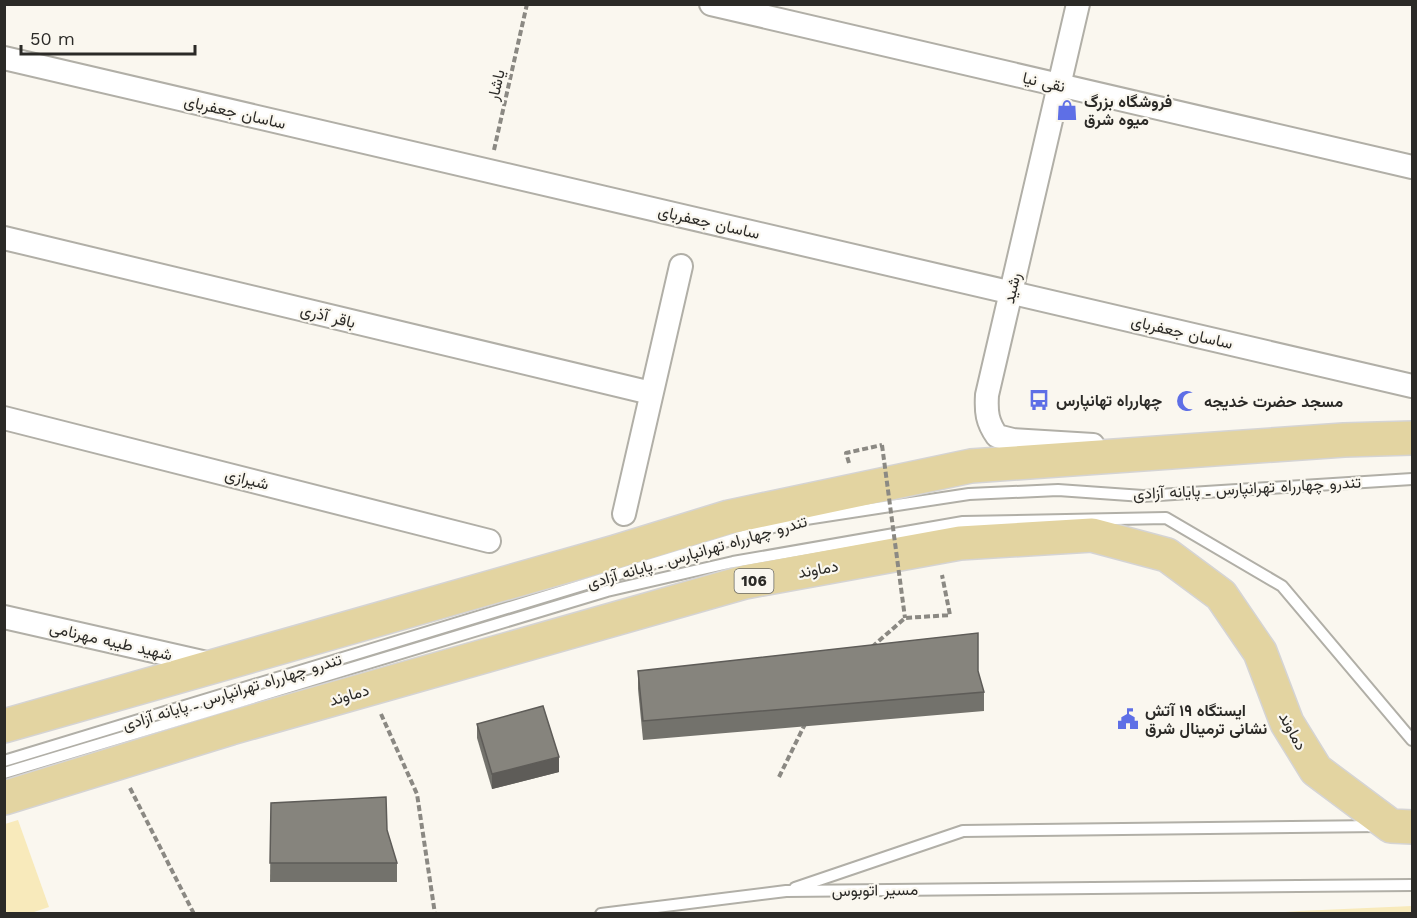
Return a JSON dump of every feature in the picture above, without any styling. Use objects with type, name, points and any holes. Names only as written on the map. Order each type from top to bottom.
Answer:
[{"type":"main road","points":[[4,726],[605,555],[729,517],[970,465],[1344,440],[1413,438]]},
{"type":"main road","name":"دماوند","points":[[4,798],[231,728],[745,582],[960,543],[1092,535],[1167,555],[1221,595],[1260,652],[1287,723],[1316,770],[1402,827]]},
{"type":"street","name":"نقی نیا","points":[[711,4],[1413,167]]},
{"type":"street","name":"رشید","points":[[1078,4],[987,395],[986,410],[988,423],[996,436],[1013,440],[1101,446],[1132,454]]},
{"type":"street","name":"ساسان جعفربای","points":[[4,58],[1413,386]]},
{"type":"street","name":"باقر آذری","points":[[4,238],[651,393]]},
{"type":"street","points":[[624,514],[681,266]]},
{"type":"street","name":"شیرازی","points":[[4,418],[489,541]]},
{"type":"street","name":"شهید طیبه مهرنامی","points":[[4,617],[218,666]]},
{"type":"lane","name":"تندرو چهارراه تهرانپارس ـ پایانه آزادی","points":[[4,761],[793,521],[969,494],[1058,490],[1143,496],[1413,479]]},
{"type":"lane","points":[[4,773],[607,591],[733,562],[963,522],[1166,518],[1282,586],[1413,740]]},
{"type":"lane","points":[[786,891],[963,831],[1402,827]]},
{"type":"lane","name":"مسیر اتوبوس","points":[[601,914],[786,891],[1413,885]]},
{"type":"path","name":"یاشار","points":[[489,171],[527,4]]},
{"type":"path","points":[[846,453],[882,445],[905,618]]},
{"type":"path","points":[[871,648],[905,618],[950,615],[936,548]]},
{"type":"path","points":[[375,687],[382,718],[417,794],[435,914]]},
{"type":"path","points":[[779,777],[809,715]]},
{"type":"path","points":[[117,763],[194,914]]},
{"type":"shaded area","points":[[18,820],[49,907],[31,913],[5,913],[5,824]]},
{"type":"shaded area","points":[[1412,906],[1412,913],[1272,913],[1299,911]]},
{"type":"building","points":[[978,633],[978,671],[984,692],[643,721],[638,671]]},
{"type":"building","points":[[543,706],[559,757],[492,774],[477,724]]},
{"type":"building","points":[[386,797],[387,830],[397,863],[270,863],[271,803]]},
{"type":"place","name":"فروشگاه بزرگ میوه شرق","points":[[1067,110]]},
{"type":"place","name":"چهارراه تهانپارس","points":[[1039,400]]},
{"type":"place","name":"مسجد حضرت خدیجه","points":[[1187,401]]},
{"type":"place","name":"ایستگاه ۱۹ آتش نشانی ترمینال شرق","points":[[1128,719]]}]
